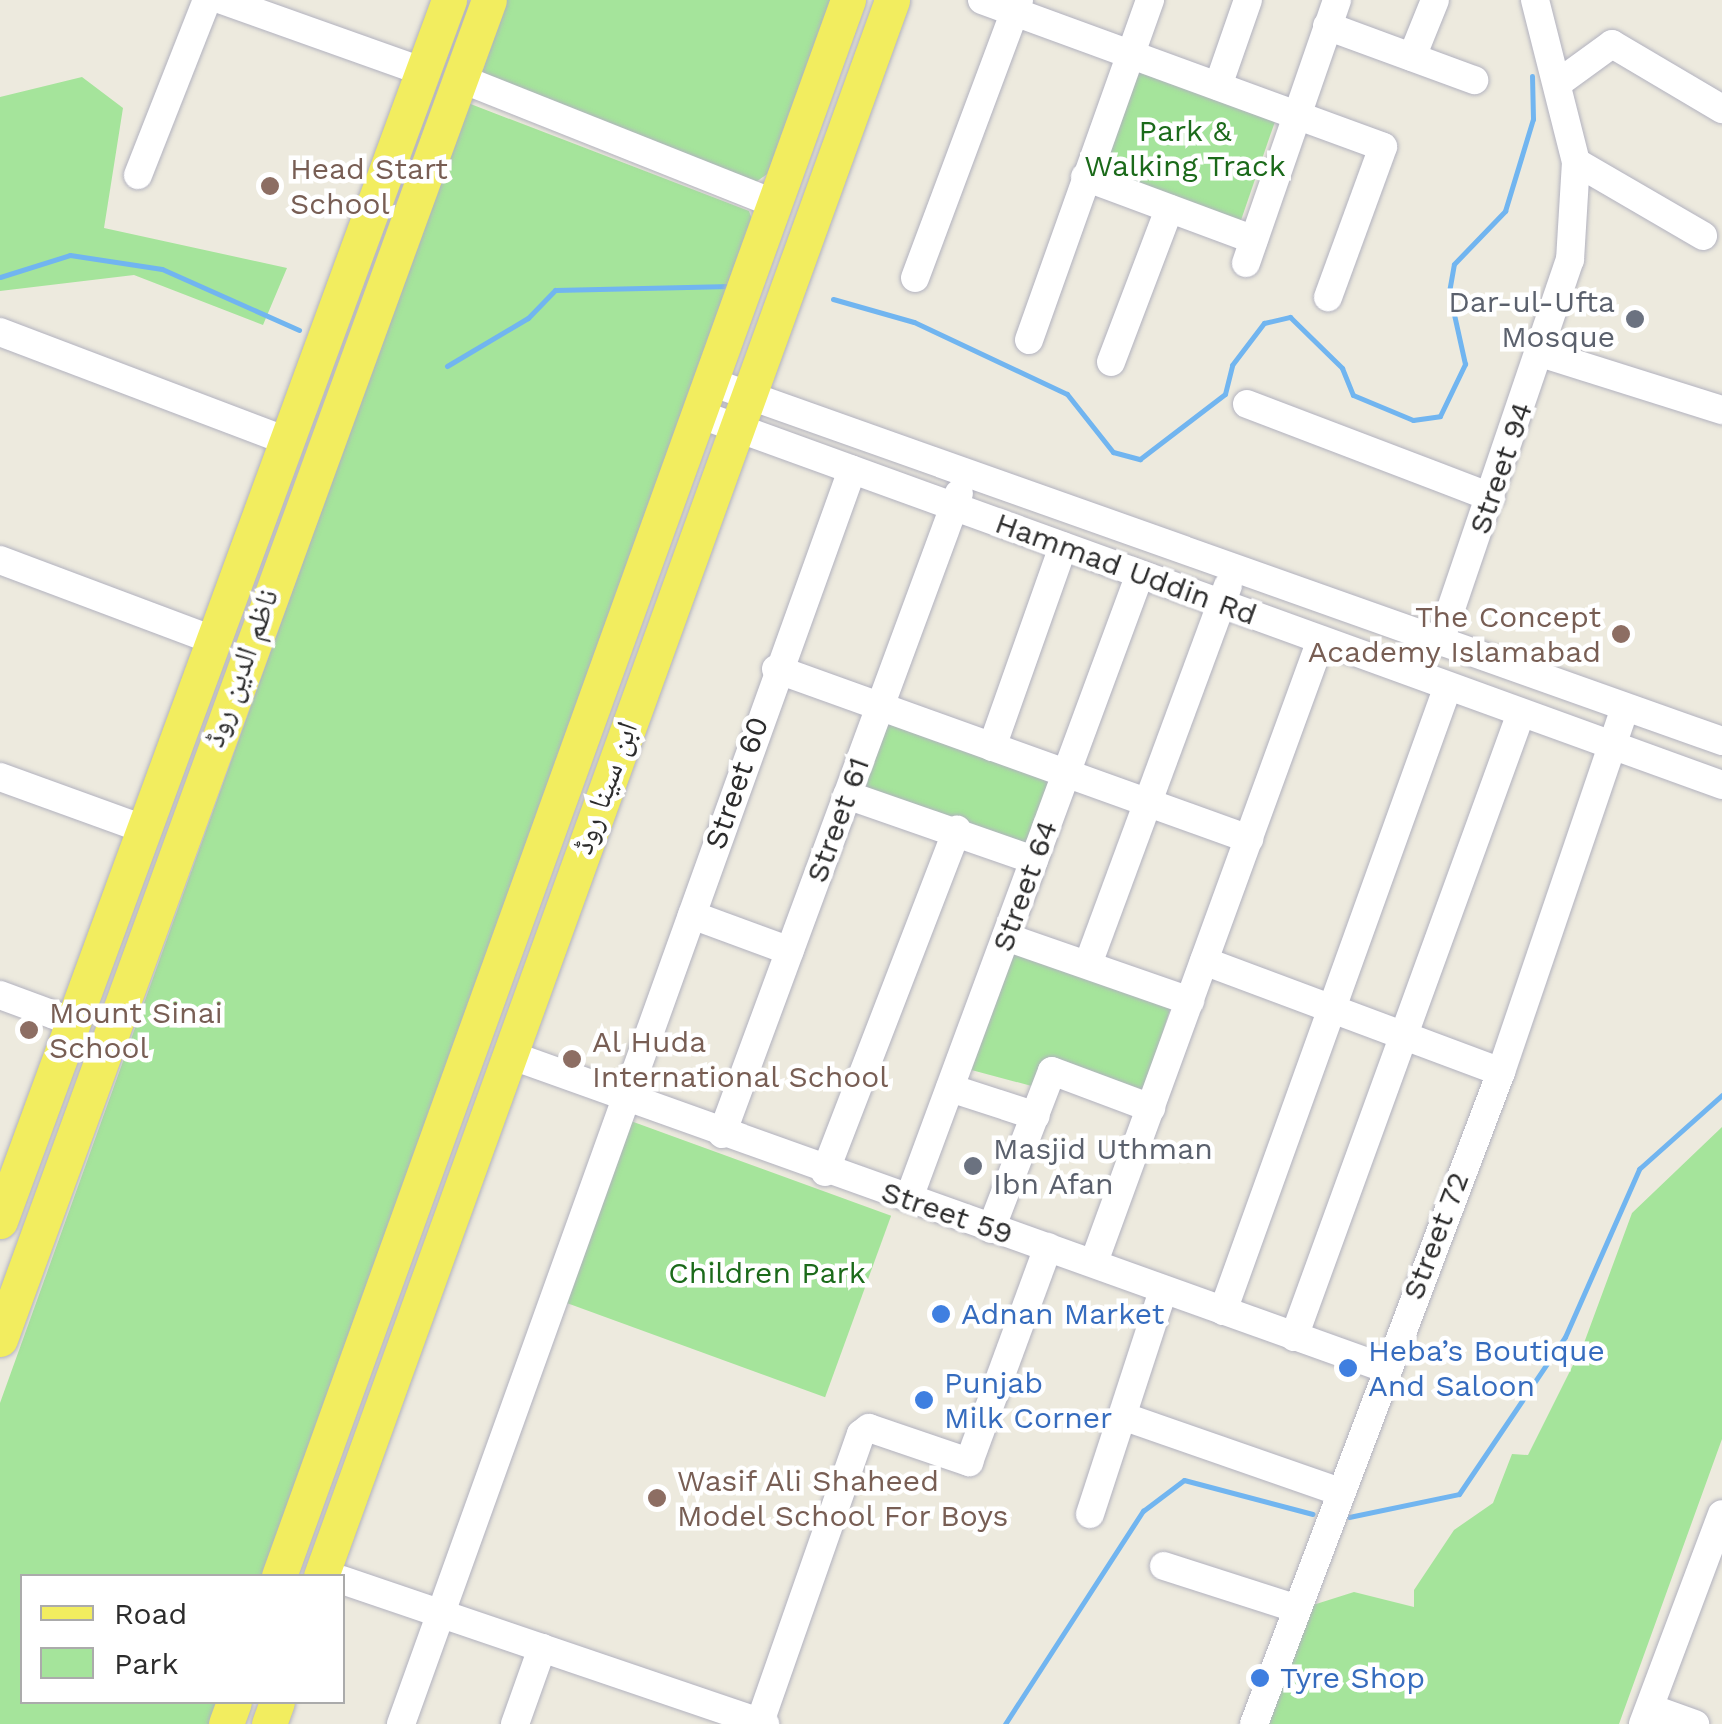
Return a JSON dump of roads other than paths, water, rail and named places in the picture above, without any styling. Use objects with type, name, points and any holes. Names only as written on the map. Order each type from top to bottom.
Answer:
[{"type":"main road","name":"ناظم الدین روڈ","points":[[2,1326],[329,373],[450,0]]},
{"type":"main road","name":"ناظم الدین روڈ","points":[[1,1216],[285,440],[329,373],[464,80],[489,0]]},
{"type":"main road","name":"ابن سینا روڈ","points":[[282,1569],[848,0]]},
{"type":"main road","name":"ابن سینا روڈ","points":[[330,1574],[739,410],[892,0]]},
{"type":"main road","points":[[811,103],[849,118]]},
{"type":"street","points":[[138,175],[207,0]]},
{"type":"street","points":[[222,0],[424,72]]},
{"type":"street","points":[[982,0],[1017,6],[1130,54],[1383,146],[1328,296]]},
{"type":"street","points":[[1030,340],[1150,0]]},
{"type":"street","points":[[1218,86],[1248,0]]},
{"type":"street","points":[[1412,57],[1435,0]]},
{"type":"street","name":"Street 94","points":[[1440,641],[1570,260],[1576,162],[1536,0]]},
{"type":"street","points":[[915,278],[1017,6]]},
{"type":"street","points":[[1085,177],[1170,208],[1250,252],[1332,13],[1412,57],[1474,80]]},
{"type":"street","points":[[1557,84],[1612,44],[1722,109]]},
{"type":"street","points":[[464,80],[774,204]]},
{"type":"street","points":[[1576,162],[1703,236]]},
{"type":"street","points":[[1111,362],[1170,208]]},
{"type":"street","points":[[0,332],[285,440]]},
{"type":"street","points":[[1541,353],[1722,410]]},
{"type":"street","name":"Hammad Uddin Rd","points":[[705,398],[967,473],[1722,741]]},
{"type":"street","points":[[1247,404],[1491,496]]},
{"type":"street","name":"Hammad Uddin Rd","points":[[739,410],[852,470],[1722,786]]},
{"type":"street","name":"Street 60","points":[[402,1724],[623,1097],[692,915],[776,669],[852,470]]},
{"type":"street","name":"Street 61","points":[[722,1134],[967,473]]},
{"type":"street","points":[[992,747],[1063,546]]},
{"type":"street","points":[[0,560],[213,640]]},
{"type":"street","points":[[1088,964],[1235,568]]},
{"type":"street","name":"Street 64","points":[[909,1198],[1140,574]]},
{"type":"street","points":[[1094,1262],[1322,640]]},
{"type":"street","points":[[776,669],[1249,839]]},
{"type":"street","points":[[1222,1312],[1448,686]]},
{"type":"street","name":"Street 72","points":[[1254,1724],[1337,1492],[1501,1072],[1625,707]]},
{"type":"street","points":[[1294,1336],[1408,1036],[1521,712]]},
{"type":"street","points":[[0,777],[144,829]]},
{"type":"street","points":[[847,795],[1034,860]]},
{"type":"street","points":[[826,1172],[956,830]]},
{"type":"street","points":[[692,915],[790,951]]},
{"type":"street","points":[[1006,938],[1190,1001]]},
{"type":"street","points":[[1204,961],[1501,1072]]},
{"type":"street","points":[[0,995],[73,1022]]},
{"type":"street","name":"Street 59","points":[[510,1055],[826,1172],[1094,1262],[1222,1312],[1384,1368]]},
{"type":"street","points":[[990,1229],[1052,1072],[1150,1108]]},
{"type":"street","points":[[950,1088],[1036,1116]]},
{"type":"street","points":[[345,1582],[542,1648],[693,1715],[762,1723],[864,1430],[969,1462],[1048,1247]]},
{"type":"street","points":[[1090,1514],[1125,1417],[1163,1290]]},
{"type":"street","points":[[1125,1417],[1337,1492]]},
{"type":"street","points":[[1695,1724],[1646,1716],[1722,1514]]},
{"type":"street","points":[[1164,1566],[1295,1608]]},
{"type":"street","points":[[282,1569],[311,1574]]},
{"type":"street","points":[[515,1724],[542,1648]]},
{"type":"waterway","points":[[833,299],[914,322],[1067,394],[1113,452],[1140,459],[1225,394],[1232,365],[1264,323],[1290,317],[1342,368],[1353,395],[1413,420],[1440,416],[1465,364],[1449,292],[1454,264],[1505,211],[1533,119],[1532,76]]},
{"type":"waterway","points":[[0,277],[70,255],[162,269],[299,330]]},
{"type":"waterway","points":[[447,366],[528,318],[555,290],[731,286]]},
{"type":"waterway","points":[[1349,1517],[1459,1494],[1565,1337],[1639,1169],[1722,1095]]},
{"type":"waterway","points":[[1005,1724],[1143,1511],[1184,1480],[1313,1514]]},
{"type":"place","name":"Head Start School","points":[[270,186]]},
{"type":"place","name":"Dar-ul-Ufta Mosque","points":[[1635,319]]},
{"type":"place","name":"The Concept Academy Islamabad","points":[[1621,634]]},
{"type":"place","name":"Mount Sinai School","points":[[29,1030]]},
{"type":"place","name":"Al Huda International School","points":[[572,1059]]},
{"type":"place","name":"Masjid Uthman Ibn Afan","points":[[973,1166]]},
{"type":"place","name":"Adnan Market","points":[[941,1314]]},
{"type":"place","name":"Heba’s Boutique And Saloon","points":[[1348,1368]]},
{"type":"place","name":"Punjab Milk Corner","points":[[924,1400]]},
{"type":"place","name":"Wasif Ali Shaheed Model School For Boys","points":[[657,1498]]},
{"type":"place","name":"Tyre Shop","points":[[1260,1678]]},
{"type":"park label","name":"Park & Walking Track","points":[[1185,148]]},
{"type":"park label","name":"Children Park","points":[[767,1273]]}]
